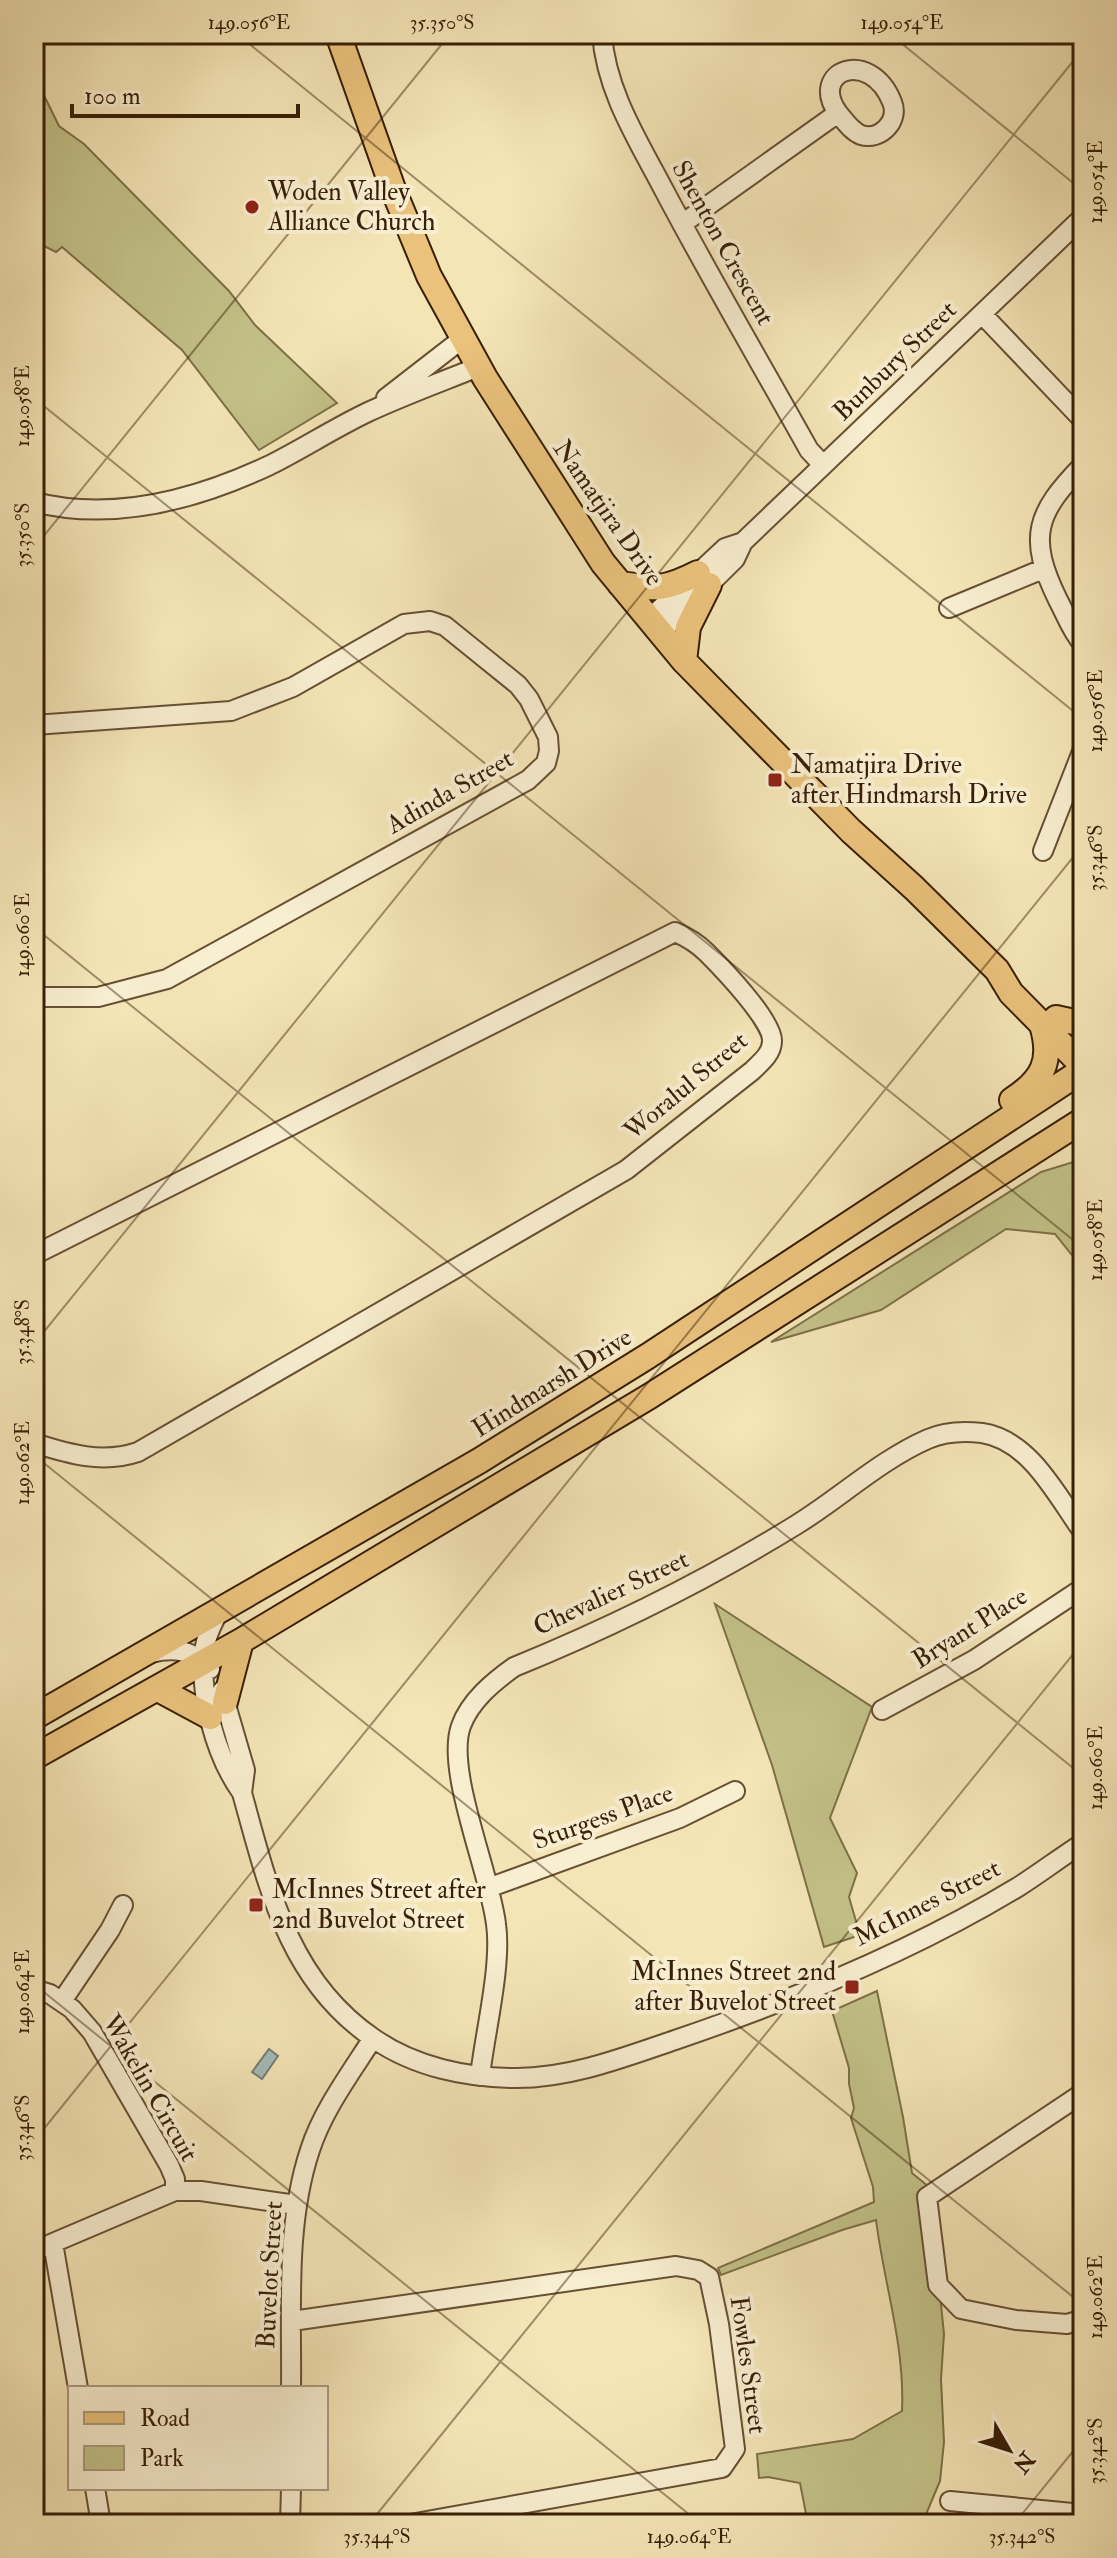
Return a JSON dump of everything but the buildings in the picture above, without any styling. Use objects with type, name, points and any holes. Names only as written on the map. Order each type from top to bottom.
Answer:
[{"type":"main road","name":"Namatjira Drive","points":[[338,34],[393,189],[429,276],[478,367],[594,551],[684,661],[851,831],[997,970],[1021,983],[1083,1068]]},
{"type":"main road","points":[[620,584],[653,588],[703,579]]},
{"type":"main road","points":[[684,661],[688,627],[703,579]]},
{"type":"main road","name":"Namatjira Drive","points":[[1049,1021],[1083,1045]]},
{"type":"main road","points":[[941,1164],[950,1140],[1031,1088],[1046,1065],[1049,1021],[1083,1024]]},
{"type":"main road","name":"Hindmarsh Drive","points":[[34,1717],[492,1453],[648,1356],[1083,1068]]},
{"type":"main road","points":[[38,1753],[204,1663],[650,1396],[1079,1126]]},
{"type":"main road","points":[[158,1689],[217,1710],[241,1641]]},
{"type":"street","name":"Shenton Crescent","points":[[602,34],[618,103],[809,450],[823,465]]},
{"type":"street","points":[[682,224],[838,113]]},
{"type":"street","name":"Bunbury Street","points":[[655,626],[703,579],[725,548],[743,542],[1083,217]]},
{"type":"street","points":[[982,314],[1083,420]]},
{"type":"street","points":[[369,412],[462,339]]},
{"type":"street","points":[[34,502],[76,509],[112,510],[159,503],[229,484],[369,412],[478,367]]},
{"type":"street","points":[[1083,465],[1054,494],[1043,516],[1040,537],[1043,569],[1083,644]]},
{"type":"street","points":[[949,608],[1043,569]]},
{"type":"street","name":"Adinda Street","points":[[34,725],[231,711],[293,687],[404,624],[430,621],[445,626],[518,685],[529,699],[548,737],[549,751],[546,763],[528,780],[167,979],[98,997],[34,997]]},
{"type":"street","points":[[1043,851],[1083,749]]},
{"type":"street","name":"Woralul Street","points":[[34,1255],[675,932],[706,952],[763,1018],[772,1037],[768,1054],[752,1071],[626,1170],[138,1452],[104,1459],[80,1456],[34,1443]]},
{"type":"street","name":"Chevalier Street","points":[[480,2076],[496,1957],[496,1925],[459,1773],[458,1742],[466,1715],[481,1695],[514,1667],[644,1610],[701,1580],[797,1524],[900,1454],[931,1438],[960,1432],[983,1433],[1005,1439],[1027,1456],[1083,1532]]},
{"type":"street","name":"Bryant Place","points":[[882,1710],[974,1660],[1083,1588]]},
{"type":"street","name":"McInnes Street","points":[[219,1611],[209,1630],[204,1663],[217,1710],[228,1774],[242,1793],[284,1932],[306,1971],[323,1992],[373,2038],[425,2064],[480,2076],[519,2078],[559,2074],[649,2049],[830,1981],[914,1942],[1017,1887],[1083,1843]]},
{"type":"street","points":[[146,1654],[166,1649],[190,1652],[204,1663]]},
{"type":"street","name":"Sturgess Place","points":[[488,1888],[680,1818],[735,1791]]},
{"type":"street","points":[[62,2001],[110,1930],[123,1905]]},
{"type":"street","name":"Wakelin Circuit","points":[[34,1989],[62,2001],[92,2032],[169,2165],[175,2179],[175,2191]]},
{"type":"street","name":"Buvelot Street","points":[[291,2386],[296,2205],[310,2148],[333,2100],[373,2038]]},
{"type":"street","points":[[1083,2093],[927,2197],[938,2285],[961,2309],[1016,2320],[1067,2324],[1083,2319]]},
{"type":"street","name":"Wakelin Circuit","points":[[34,2251],[175,2191],[201,2191],[296,2205]]},
{"type":"street","points":[[53,2243],[78,2386]]},
{"type":"street","name":"Fowles Street","points":[[292,2321],[676,2266],[698,2270],[709,2277],[719,2324],[735,2449],[722,2468],[410,2524]]},
{"type":"street","points":[[95,2490],[101,2524]]},
{"type":"street","points":[[290,2524],[291,2490]]},
{"type":"street","points":[[950,2501],[1083,2514]]},
{"type":"green space","points":[[34,75],[59,126],[84,144],[229,291],[255,325],[337,403],[259,450],[182,350],[62,247],[56,252],[34,241]]},
{"type":"green space","points":[[1083,1159],[1083,1269],[1055,1234],[1006,1229],[881,1310],[771,1342],[1041,1172]]},
{"type":"green space","points":[[715,1604],[872,1707],[830,1818],[857,1873],[849,1897],[860,1935],[824,1947],[772,1765]]},
{"type":"green space","points":[[877,1991],[912,2173],[929,2187],[944,2334],[941,2379],[944,2442],[940,2481],[922,2524],[808,2524],[800,2483],[759,2478],[757,2454],[853,2439],[902,2411],[897,2338],[876,2220],[721,2275],[718,2268],[874,2202],[873,2187],[851,2118],[854,2108],[849,2068],[832,2011]]},
{"type":"water","points":[[269,2049],[278,2056],[262,2079],[252,2072]]},
{"type":"place","name":"Woden Valley Alliance Church","points":[[252,207]]},
{"type":"place","name":"Namatjira Drive after Hindmarsh Drive","points":[[775,780]]},
{"type":"place","name":"McInnes Street after 2nd Buvelot Street","points":[[256,1905]]},
{"type":"place","name":"McInnes Street 2nd after Buvelot Street","points":[[852,1987]]}]
